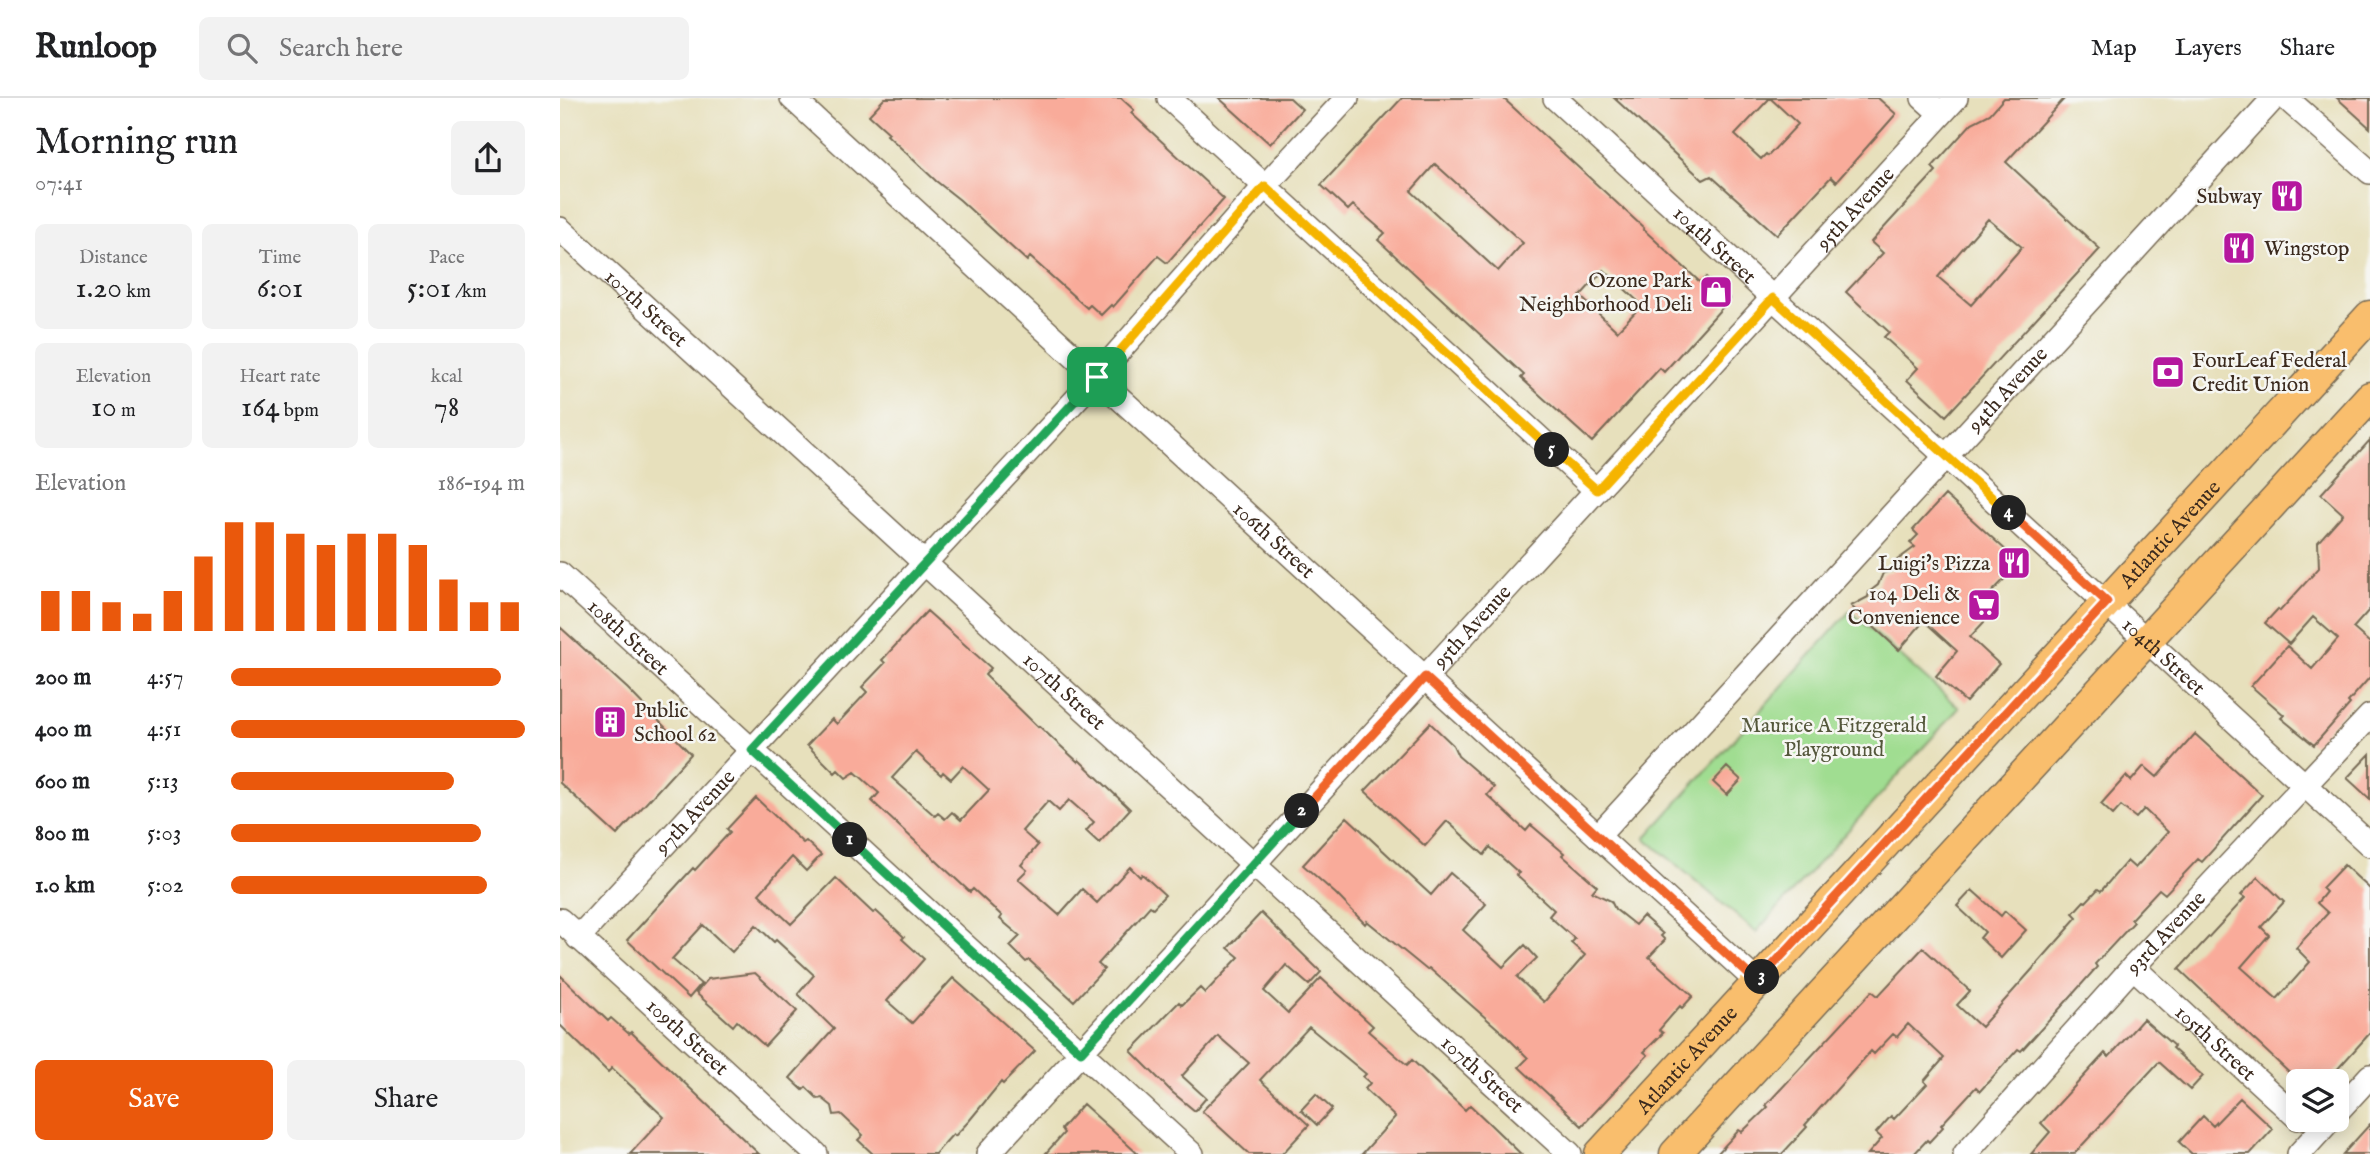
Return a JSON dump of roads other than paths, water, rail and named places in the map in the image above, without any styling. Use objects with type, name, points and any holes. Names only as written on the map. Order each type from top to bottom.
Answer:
[{"type":"main road","name":"Atlantic Avenue","points":[[1601,1154],[2370,316]]},
{"type":"main road","points":[[1681,1152],[2370,397]]},
{"type":"street","name":"106th Street","points":[[792,98],[1757,982]]},
{"type":"street","points":[[1169,98],[1597,490]]},
{"type":"street","name":"97th Avenue","points":[[579,937],[1097,377],[1265,186],[1347,98]]},
{"type":"street","name":"104th Street","points":[[1555,98],[2370,845]]},
{"type":"street","points":[[1923,98],[1948,106]]},
{"type":"street","name":"94th Avenue","points":[[1598,836],[2274,98]]},
{"type":"street","points":[[2286,98],[2370,172]]},
{"type":"street","name":"95th Avenue","points":[[988,1154],[1948,106]]},
{"type":"street","name":"107th Street","points":[[560,229],[1570,1154]]},
{"type":"street","name":"108th Street","points":[[560,574],[1192,1154]]},
{"type":"street","name":"93rd Avenue","points":[[1965,1154],[2133,967],[2370,716]]},
{"type":"street","name":"109th Street","points":[[560,920],[816,1154]]},
{"type":"street","name":"105th Street","points":[[2133,967],[2286,1101]]},
{"type":"street","points":[[2349,1099],[2370,1076]]},
{"type":"street","points":[[2298,1154],[2307,1132]]},
{"type":"place","name":"Subway","points":[[2287,196]]},
{"type":"place","name":"Wingstop","points":[[2239,248]]},
{"type":"place","name":"Ozone Park Neighborhood Deli","points":[[1716,292]]},
{"type":"place","name":"FourLeaf Federal Credit Union","points":[[2168,372]]},
{"type":"place","name":"Luigi's Pizza","points":[[2014,563]]},
{"type":"place","name":"104 Deli & Convenience","points":[[1984,605]]},
{"type":"place","name":"Public School 62","points":[[610,722]]},
{"type":"park label","name":"Maurice A Fitzgerald Playground","points":[[1834,737]]}]
